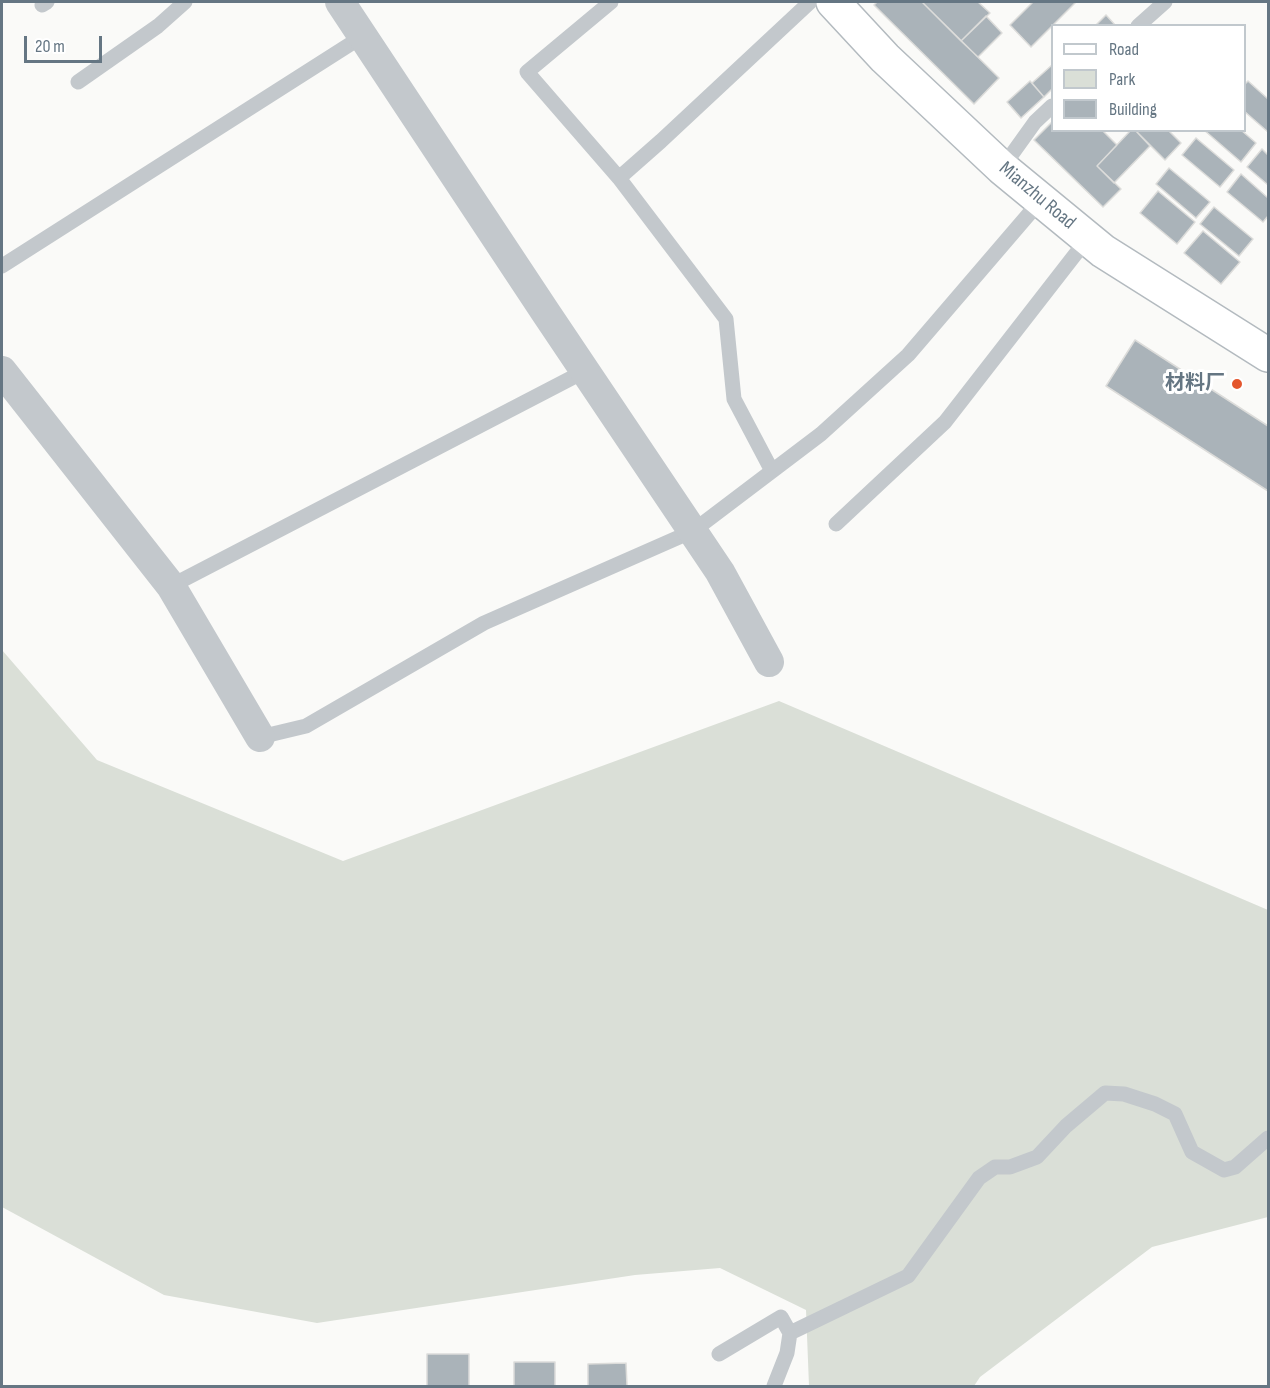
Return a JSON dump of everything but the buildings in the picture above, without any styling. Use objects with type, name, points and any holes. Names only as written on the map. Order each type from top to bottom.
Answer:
[{"type":"street","points":[[340,2],[720,572],[769,662]]},
{"type":"street","name":"Mianzhu Road","points":[[833,2],[885,58],[1002,168],[1103,251],[1269,355]]},
{"type":"street","points":[[2,371],[171,586],[260,737]]},
{"type":"lane","points":[[78,82],[158,26],[186,2]]},
{"type":"lane","points":[[611,2],[527,72],[619,178],[726,319],[734,399],[772,471]]},
{"type":"lane","points":[[619,178],[810,2]]},
{"type":"lane","points":[[1140,24],[1165,2]]},
{"type":"lane","points":[[2,266],[363,36]]},
{"type":"lane","points":[[1002,168],[1035,122],[1051,108]]},
{"type":"lane","points":[[260,737],[306,726],[484,622],[693,531],[822,434],[908,355],[1041,200]]},
{"type":"lane","points":[[836,524],[945,422],[1088,238]]},
{"type":"lane","points":[[171,586],[585,371]]},
{"type":"lane","points":[[790,1333],[908,1276],[980,1178],[995,1167],[1010,1167],[1037,1157],[1065,1126],[1105,1093],[1124,1094],[1155,1104],[1175,1114],[1192,1152],[1224,1170],[1235,1167],[1269,1138]]},
{"type":"lane","points":[[719,1354],[781,1317],[790,1333],[787,1353],[774,1386]]},
{"type":"green space","points":[[2,650],[97,760],[343,861],[779,701],[1268,910],[1268,1217],[1152,1247],[980,1377],[974,1386],[809,1386],[806,1310],[720,1268],[635,1275],[317,1323],[164,1295],[2,1207]]},
{"type":"place","name":"材料厂","points":[[1237,384]]}]
